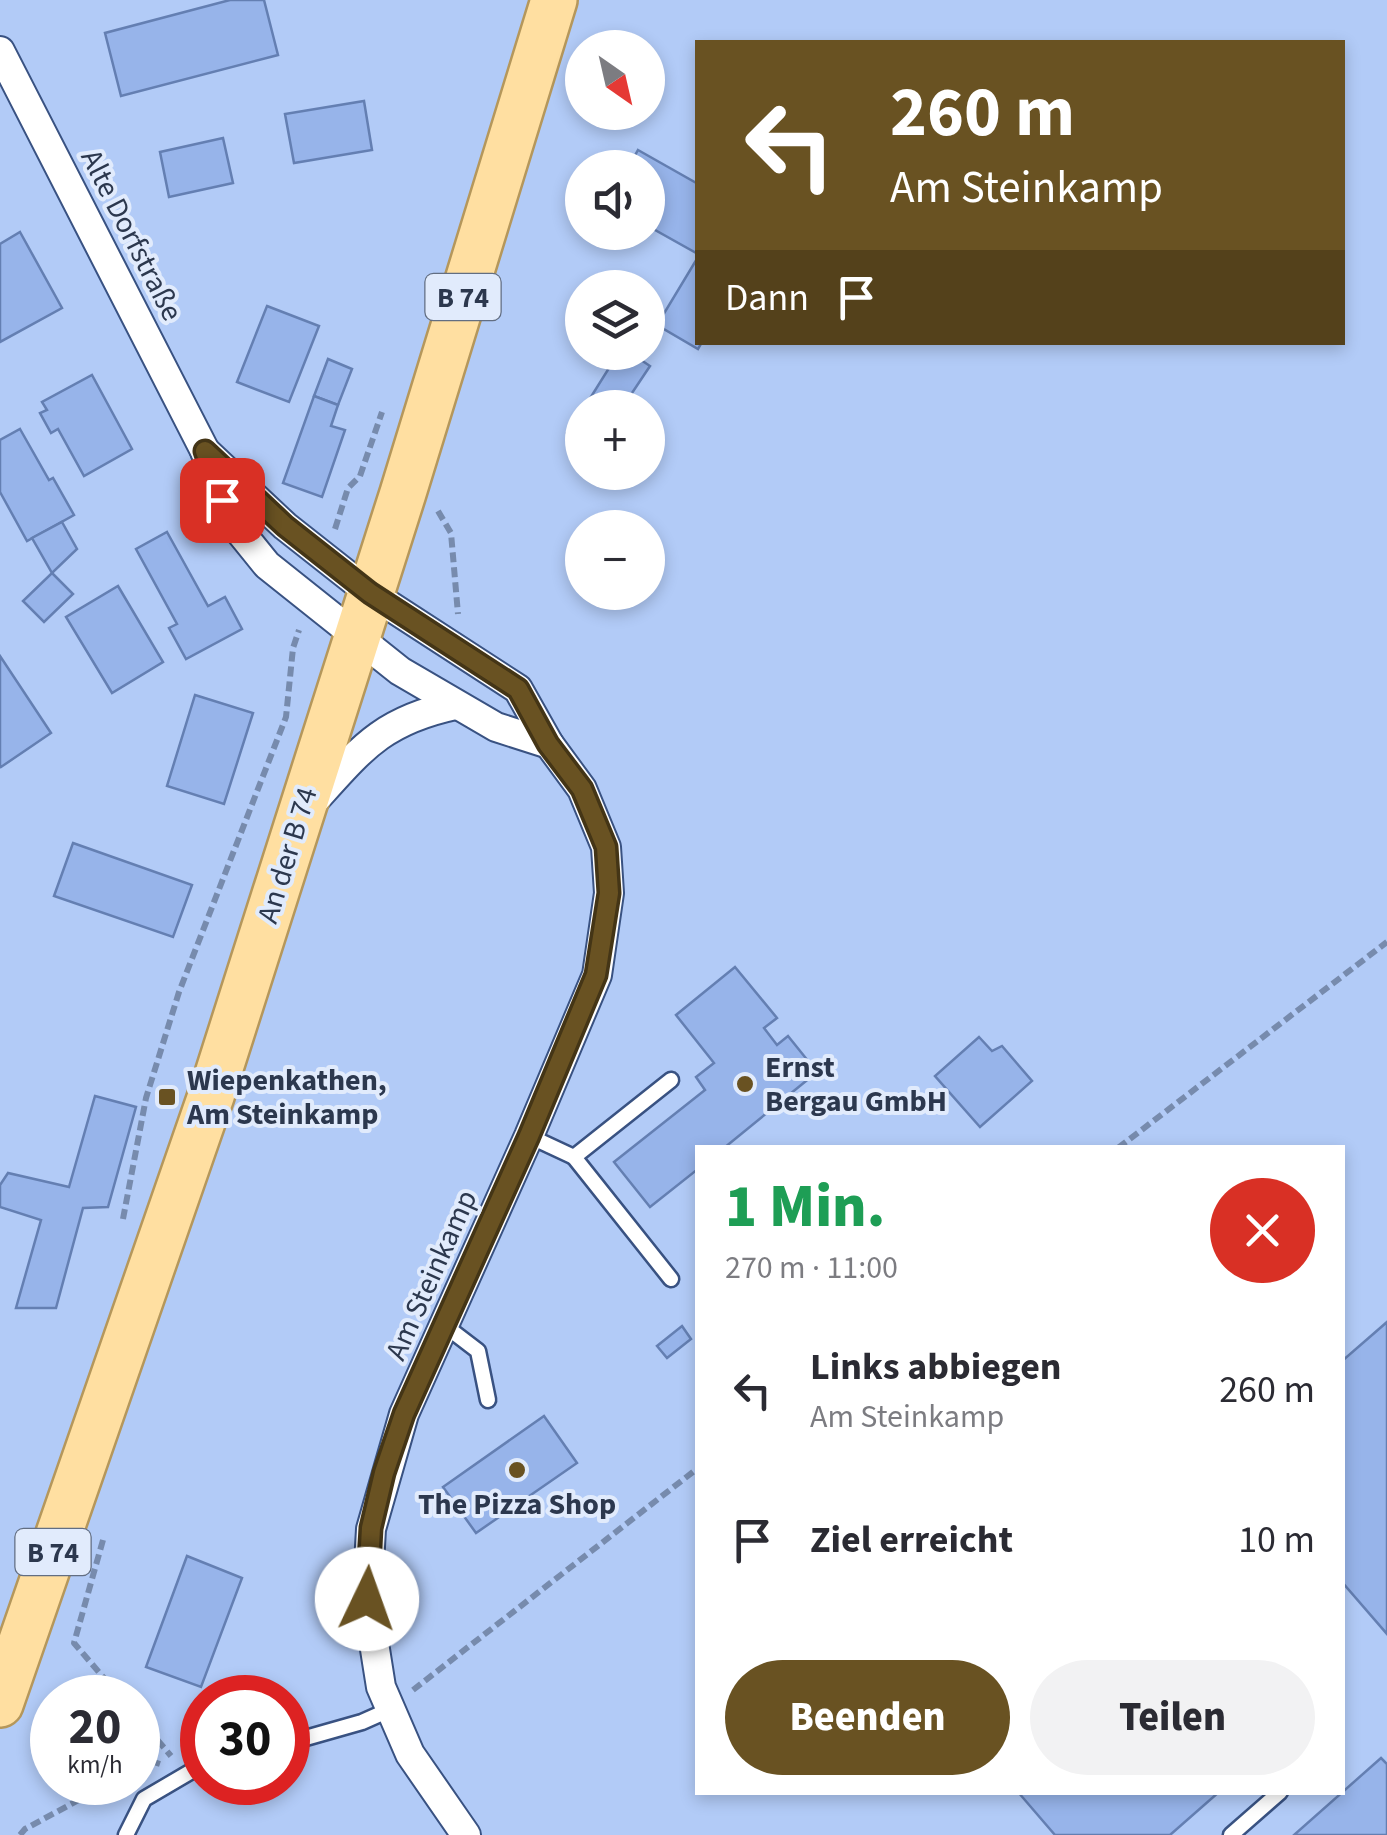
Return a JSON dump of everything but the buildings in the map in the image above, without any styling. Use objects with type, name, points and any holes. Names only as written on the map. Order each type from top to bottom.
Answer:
[{"type":"main road","name":"An der B 74","points":[[0,1704],[212,1093],[403,493],[554,0]]},
{"type":"street","name":"Alte Dorfstraße","points":[[0,50],[205,451]]},
{"type":"street","name":"Am Steinkamp","points":[[205,451],[370,593],[518,689],[548,744],[582,789],[606,847],[609,893],[596,975],[529,1136],[404,1414],[371,1528],[367,1599],[374,1659],[389,1710],[430,1786],[466,1835]]},
{"type":"street","points":[[205,451],[222,500],[237,528],[267,565],[400,671],[496,727],[548,744]]},
{"type":"street","points":[[298,819],[376,736],[417,714],[455,705]]},
{"type":"lane","points":[[574,1157],[671,1080]]},
{"type":"lane","points":[[529,1136],[574,1157],[671,1279]]},
{"type":"lane","points":[[444,1325],[478,1351],[488,1400]]},
{"type":"lane","points":[[310,1737],[389,1710]]},
{"type":"lane","points":[[126,1835],[144,1798],[180,1775]]},
{"type":"lane","points":[[1230,1835],[1277,1795]]},
{"type":"path","points":[[325,558],[348,488],[360,476],[386,402]]},
{"type":"path","points":[[360,476],[441,512],[451,533],[456,607],[490,669]]},
{"type":"path","points":[[121,1232],[146,1098],[179,992],[286,717],[293,648],[310,600]]},
{"type":"path","points":[[1122,1145],[1387,942]]},
{"type":"path","points":[[389,1710],[695,1470]]},
{"type":"path","points":[[101,1675],[74,1643],[104,1536]]},
{"type":"path","points":[[160,1743],[180,1767]]},
{"type":"path","points":[[20,1835],[69,1805]]},
{"type":"place","name":"Ernst Bergau GmbH","points":[[745,1084]]},
{"type":"place","name":"Wiepenkathen, Am Steinkamp","points":[[167,1097]]},
{"type":"place","name":"The Pizza Shop","points":[[517,1470]]},
{"type":"route","points":[[222,500],[205,451],[285,526],[370,593],[518,689],[548,744],[582,789],[606,847],[609,893],[596,975],[529,1136],[404,1414],[371,1528],[367,1599]]}]
